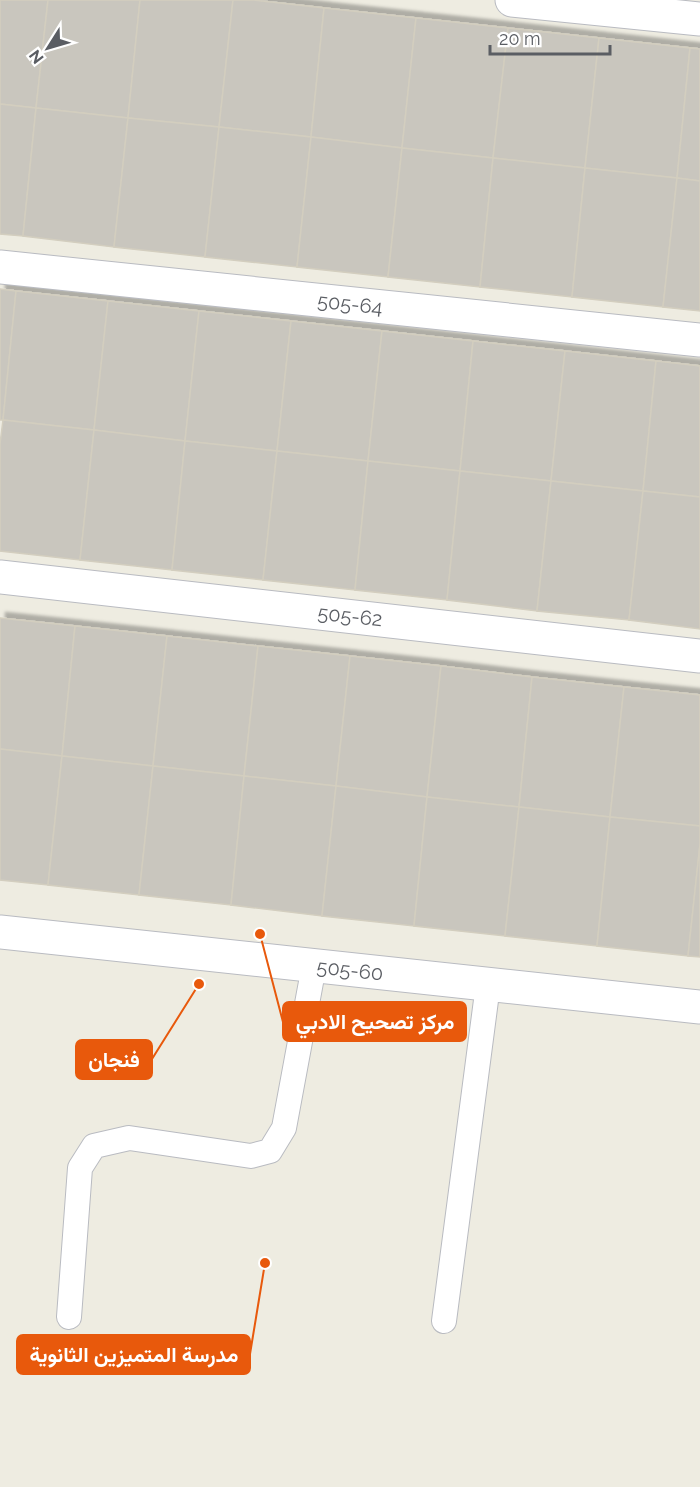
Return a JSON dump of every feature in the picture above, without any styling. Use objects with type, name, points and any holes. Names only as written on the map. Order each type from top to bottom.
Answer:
[{"type":"street","points":[[512,0],[700,19]]},
{"type":"street","name":"505-64","points":[[0,267],[700,340]]},
{"type":"street","name":"505-62","points":[[0,577],[700,656]]},
{"type":"street","name":"505-60","points":[[0,932],[700,1007]]},
{"type":"lane","points":[[69,1317],[80,1168],[94,1146],[129,1138],[251,1156],[270,1150],[284,1128],[314,966]]},
{"type":"lane","points":[[444,1321],[488,985]]},
{"type":"building","points":[[0,0],[48,0],[36,108],[0,104]]},
{"type":"building","points":[[48,0],[140,0],[128,118],[36,108]]},
{"type":"building","points":[[140,0],[233,0],[219,127],[128,118]]},
{"type":"building","points":[[233,0],[324,8],[311,137],[219,127]]},
{"type":"building","points":[[324,8],[416,18],[402,148],[311,137]]},
{"type":"building","points":[[416,18],[508,28],[493,158],[402,148]]},
{"type":"building","points":[[508,28],[599,38],[585,168],[493,158]]},
{"type":"building","points":[[599,38],[690,48],[677,178],[585,168]]},
{"type":"building","points":[[690,48],[700,49],[700,181],[677,178]]},
{"type":"building","points":[[0,104],[36,108],[23,236],[0,234]]},
{"type":"building","points":[[36,108],[128,118],[114,247],[23,236]]},
{"type":"building","points":[[128,118],[219,127],[205,257],[114,247]]},
{"type":"building","points":[[219,127],[311,137],[297,267],[205,257]]},
{"type":"building","points":[[311,137],[402,148],[388,277],[297,267]]},
{"type":"building","points":[[402,148],[493,158],[480,287],[388,277]]},
{"type":"building","points":[[493,158],[585,168],[572,297],[480,287]]},
{"type":"building","points":[[585,168],[677,178],[663,307],[572,297]]},
{"type":"building","points":[[677,178],[700,181],[700,311],[663,307]]},
{"type":"building","points":[[0,289],[16,291],[3,420],[0,420]]},
{"type":"building","points":[[16,291],[108,301],[94,430],[3,420]]},
{"type":"building","points":[[108,301],[199,311],[185,441],[94,430]]},
{"type":"building","points":[[199,311],[291,321],[277,451],[185,441]]},
{"type":"building","points":[[291,321],[382,331],[368,461],[277,451]]},
{"type":"building","points":[[382,331],[473,341],[460,471],[368,461]]},
{"type":"building","points":[[473,341],[565,351],[551,481],[460,471]]},
{"type":"building","points":[[565,351],[656,361],[643,491],[551,481]]},
{"type":"building","points":[[656,361],[700,366],[700,497],[643,491]]},
{"type":"building","points":[[3,420],[94,430],[80,560],[0,551],[0,444]]},
{"type":"building","points":[[94,430],[185,441],[172,570],[80,560]]},
{"type":"building","points":[[185,441],[277,451],[263,580],[172,570]]},
{"type":"building","points":[[277,451],[368,461],[355,590],[263,580]]},
{"type":"building","points":[[368,461],[460,471],[447,600],[355,590]]},
{"type":"building","points":[[460,471],[551,481],[537,611],[447,600]]},
{"type":"building","points":[[551,481],[643,491],[629,620],[537,611]]},
{"type":"building","points":[[643,491],[700,497],[700,629],[629,620]]},
{"type":"building","points":[[0,618],[75,626],[62,756],[0,749]]},
{"type":"building","points":[[75,626],[167,636],[153,766],[62,756]]},
{"type":"building","points":[[167,636],[258,646],[244,776],[153,766]]},
{"type":"building","points":[[258,646],[350,656],[336,786],[244,776]]},
{"type":"building","points":[[350,656],[441,666],[427,797],[336,786]]},
{"type":"building","points":[[441,666],[532,677],[519,807],[427,797]]},
{"type":"building","points":[[532,677],[624,687],[610,817],[519,807]]},
{"type":"building","points":[[624,687],[700,695],[700,826],[610,817]]},
{"type":"building","points":[[0,749],[62,756],[48,885],[0,880]]},
{"type":"building","points":[[62,756],[153,766],[139,895],[48,885]]},
{"type":"building","points":[[153,766],[244,776],[231,905],[139,895]]},
{"type":"building","points":[[244,776],[336,786],[322,916],[231,905]]},
{"type":"building","points":[[336,786],[427,797],[414,926],[322,916]]},
{"type":"building","points":[[427,797],[519,807],[505,936],[414,926]]},
{"type":"building","points":[[519,807],[610,817],[597,946],[505,936]]},
{"type":"building","points":[[610,817],[700,826],[688,956],[597,946]]},
{"type":"building","points":[[700,844],[700,957],[688,956]]},
{"type":"place","name":"مركز تصحيح الادبي","points":[[260,934]]},
{"type":"place","name":"فنجان","points":[[199,984]]},
{"type":"place","name":"مدرسة المتميزين الثانوية","points":[[265,1263]]}]
